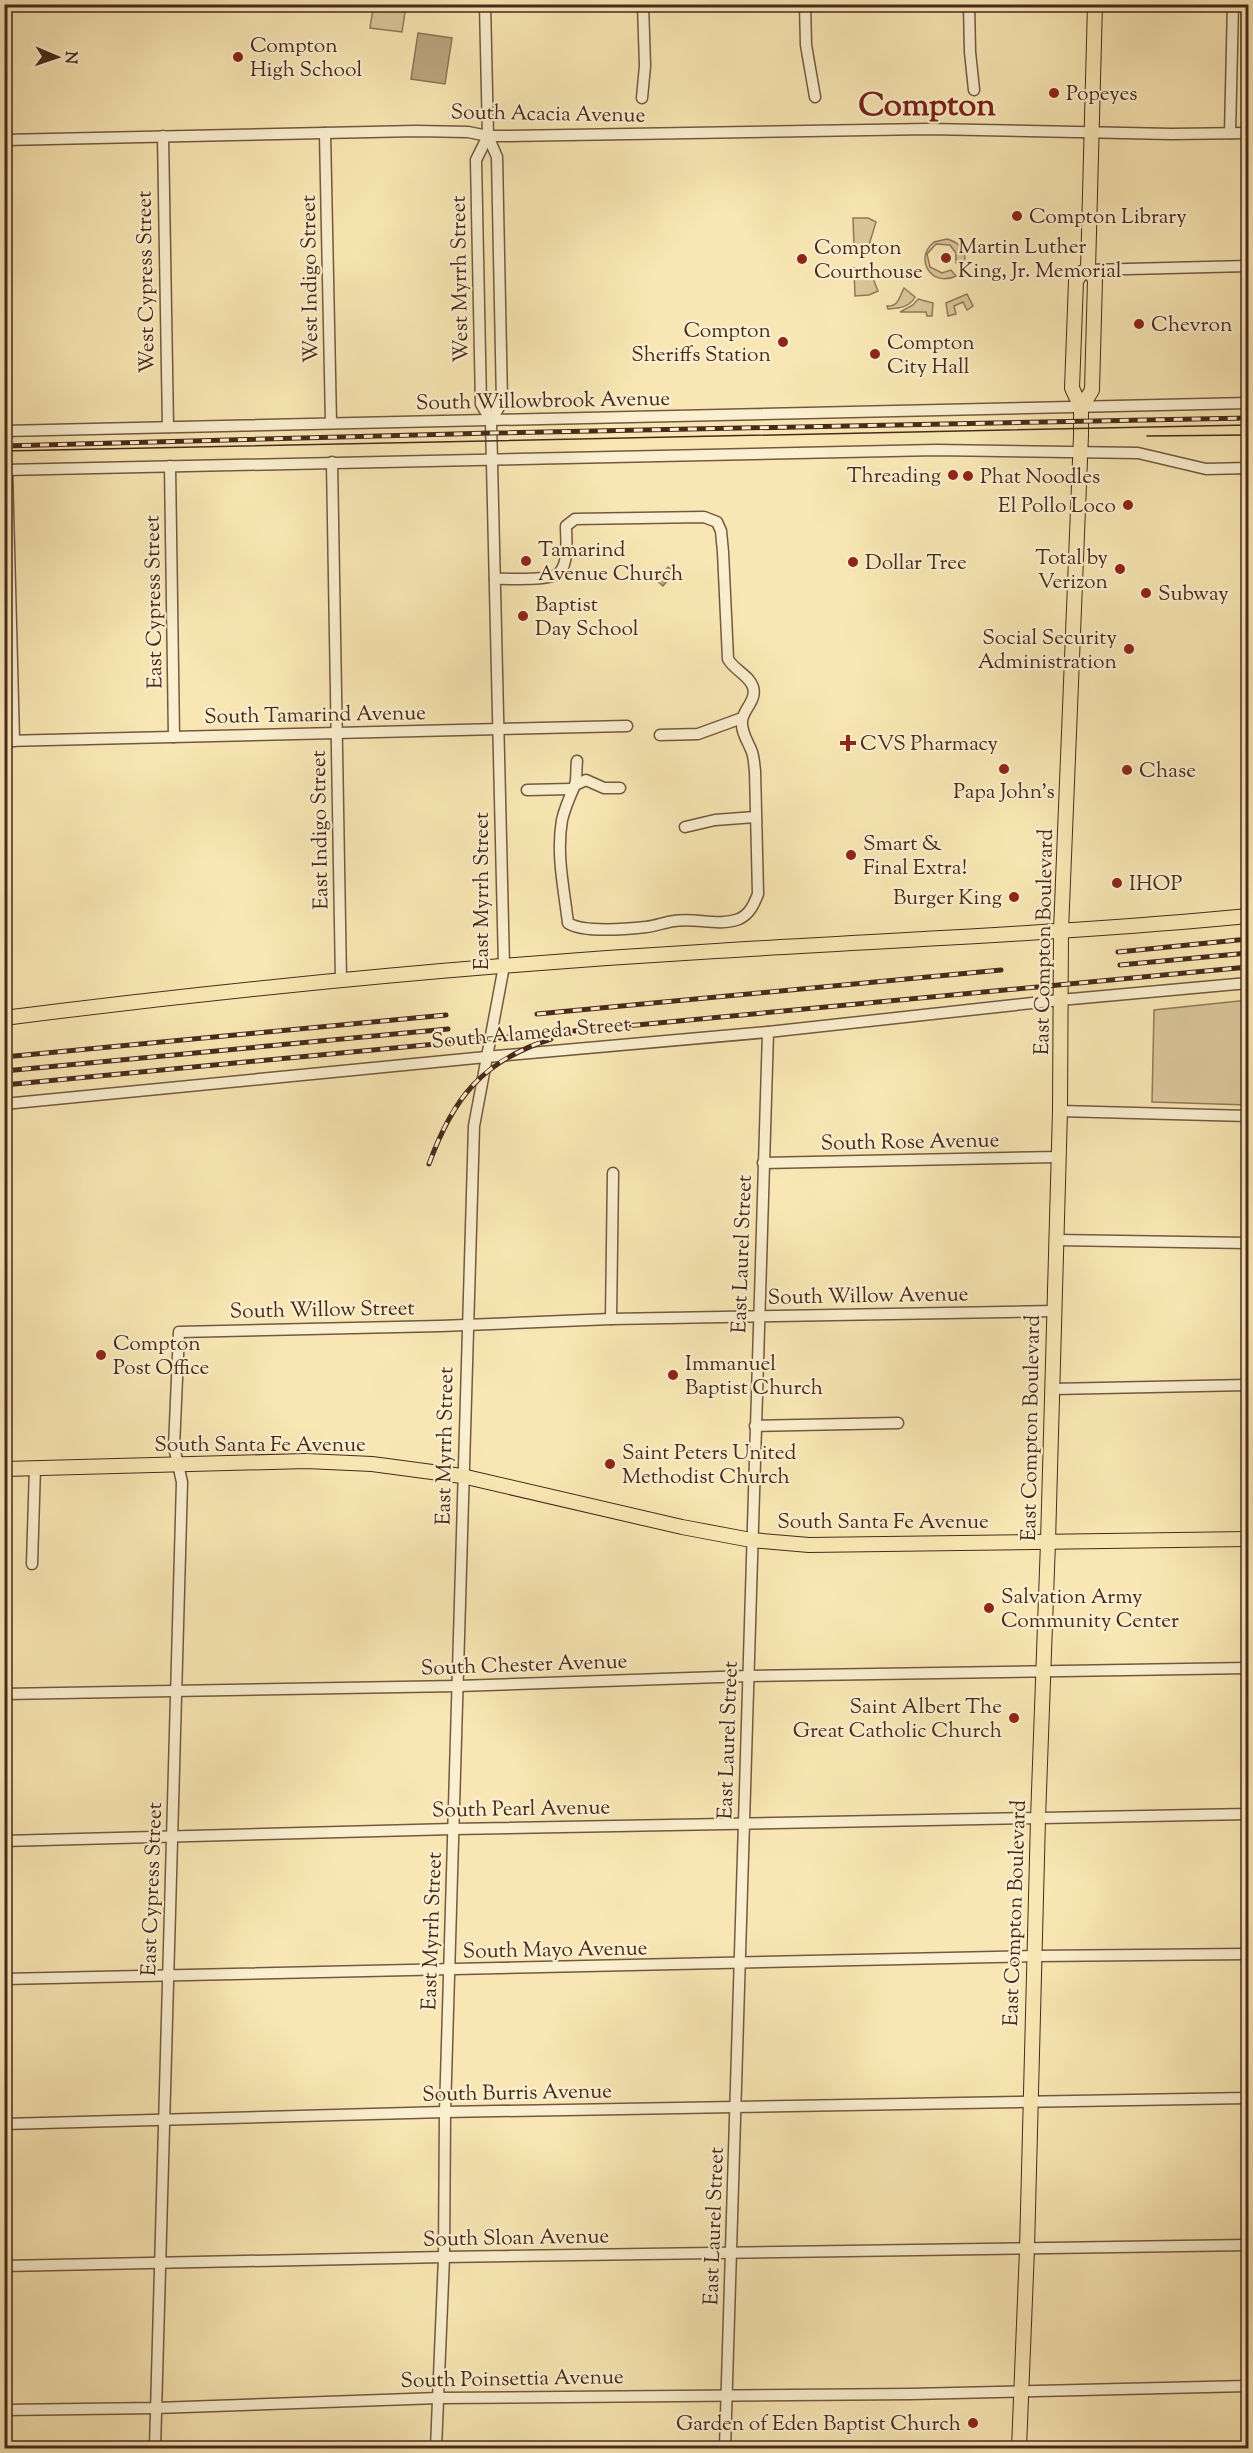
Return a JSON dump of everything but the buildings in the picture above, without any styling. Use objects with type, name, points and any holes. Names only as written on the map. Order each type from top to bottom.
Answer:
[{"type":"main road","points":[[1082,408],[1092,390],[1095,279],[1088,270],[1095,4]]},
{"type":"main road","points":[[1082,408],[1072,388],[1076,290],[1078,277],[1088,270]]},
{"type":"main road","name":"East Compton Boulevard","points":[[1019,2448],[1027,2249],[1059,1157],[1061,931],[1082,408]]},
{"type":"main road","points":[[4,1018],[341,981],[504,966],[1061,931],[1248,916]]},
{"type":"main road","name":"South Santa Fe Avenue","points":[[4,1469],[306,1461],[372,1464],[462,1476],[681,1527],[751,1540],[809,1545],[1248,1539]]},
{"type":"street","name":"West Myrrh Street","points":[[485,4],[488,136],[497,157],[502,402],[491,421]]},
{"type":"street","points":[[642,98],[645,66],[643,4]]},
{"type":"street","points":[[805,4],[806,45],[815,97]]},
{"type":"street","points":[[969,4],[974,90]]},
{"type":"street","points":[[1230,134],[1233,4]]},
{"type":"street","name":"South Acacia Avenue","points":[[4,140],[452,131],[488,136],[928,129],[1248,133]]},
{"type":"street","name":"West Indigo Street","points":[[325,133],[331,423]]},
{"type":"street","name":"West Cypress Street","points":[[163,136],[168,427]]},
{"type":"street","name":"West Myrrh Street","points":[[488,136],[476,160],[481,404],[491,421],[492,447]]},
{"type":"street","points":[[1088,270],[1248,266]]},
{"type":"street","points":[[4,373],[5,431]]},
{"type":"street","name":"South Willowbrook Avenue","points":[[5,431],[1248,403]]},
{"type":"street","name":"East Myrrh Street","points":[[436,2448],[444,2257],[462,1476],[474,1126],[504,966],[492,447]]},
{"type":"street","points":[[10,741],[6,470],[332,462],[492,461],[897,450],[1138,453],[1206,470],[1248,468]]},
{"type":"street","name":"East Indigo Street","points":[[332,462],[341,981]]},
{"type":"street","name":"East Cypress Street","points":[[170,466],[174,737]]},
{"type":"street","points":[[495,579],[554,578],[561,572],[566,555],[566,526],[575,519],[704,517],[717,522],[721,531],[723,552],[728,660],[732,667],[748,679],[753,687],[753,698],[742,718],[742,732],[753,755],[758,894],[747,914],[738,919],[715,922],[674,920],[648,927],[580,928],[568,923],[561,874],[562,819],[573,787],[577,761]]},
{"type":"street","points":[[660,735],[698,734],[742,718]]},
{"type":"street","name":"South Tamarind Avenue","points":[[10,741],[627,726]]},
{"type":"street","points":[[527,790],[573,787],[586,780],[604,788],[620,788]]},
{"type":"street","points":[[685,826],[715,820],[755,818]]},
{"type":"street","name":"South Alameda Street","points":[[4,1104],[768,1032],[1060,1000],[1248,983]]},
{"type":"street","name":"East Laurel Street","points":[[725,2448],[768,1032]]},
{"type":"street","points":[[1060,1111],[1248,1116]]},
{"type":"street","name":"South Rose Avenue","points":[[763,1163],[1059,1157]]},
{"type":"street","points":[[611,1319],[613,1173]]},
{"type":"street","points":[[1056,1240],[1248,1243]]},
{"type":"street","name":"South Willow Avenue","points":[[467,1325],[611,1319],[1054,1311]]},
{"type":"street","name":"South Willow Street","points":[[179,1332],[467,1325]]},
{"type":"street","name":"East Cypress Street","points":[[155,2448],[182,1482],[174,1447],[179,1332]]},
{"type":"street","points":[[1052,1389],[1248,1385]]},
{"type":"street","points":[[755,1426],[898,1422]]},
{"type":"street","points":[[32,1564],[35,1467]]},
{"type":"street","name":"South Chester Avenue","points":[[4,1694],[458,1686],[749,1676],[1248,1668]]},
{"type":"street","name":"South Pearl Avenue","points":[[4,1840],[1248,1814]]},
{"type":"street","name":"South Mayo Avenue","points":[[4,1979],[1035,1956],[1248,1954]]},
{"type":"street","name":"South Burris Avenue","points":[[4,2124],[446,2112],[1248,2098]]},
{"type":"street","name":"South Sloan Avenue","points":[[4,2266],[444,2257],[1248,2246]]},
{"type":"street","name":"South Poinsettia Avenue","points":[[4,2410],[156,2408],[439,2398],[911,2394],[1248,2386]]},
{"type":"shaded area","points":[[373,8],[405,12],[402,32],[370,28]]},
{"type":"shaded area","points":[[418,33],[452,38],[445,84],[411,79]]},
{"type":"shaded area","points":[[853,218],[868,218],[876,222],[869,245],[854,246]]},
{"type":"shaded area","points":[[947,239],[956,243],[964,252],[964,266],[956,263],[956,253],[950,245],[936,244],[927,254],[930,267],[942,273],[951,270],[956,276],[947,279],[939,278],[928,270],[925,256],[934,242]]},
{"type":"shaded area","points":[[854,268],[869,268],[878,291],[869,295],[855,296]]},
{"type":"shaded area","points":[[904,288],[915,297],[913,301],[903,307],[888,309],[887,306],[897,303]]},
{"type":"shaded area","points":[[967,294],[973,306],[967,310],[963,302],[954,306],[956,314],[948,316],[946,303]]},
{"type":"shaded area","points":[[918,299],[933,303],[932,316],[927,316],[926,312],[900,312],[913,305]]},
{"type":"shaded area","points":[[668,567],[675,572],[663,586],[657,581]]},
{"type":"shaded area","points":[[1248,1000],[1248,1105],[1152,1102],[1154,1010]]},
{"type":"tram line","points":[[4,451],[1248,425]]},
{"type":"tram line","points":[[1147,436],[1248,435]]},
{"type":"railway","points":[[4,446],[492,433],[1248,418]]},
{"type":"railway","points":[[1118,952],[1248,939]]},
{"type":"railway","points":[[1120,965],[1248,953]]},
{"type":"railway","points":[[4,1085],[1248,967]]},
{"type":"railway","points":[[537,1014],[1001,970]]},
{"type":"railway","points":[[4,1057],[446,1015]]},
{"type":"railway","points":[[4,1071],[448,1029]]},
{"type":"railway","points":[[429,1164],[448,1120],[473,1085],[506,1059],[551,1039]]},
{"type":"place","name":"Compton High School","points":[[238,57]]},
{"type":"place","name":"Popeyes","points":[[1054,93]]},
{"type":"place","name":"Compton Library","points":[[1017,216]]},
{"type":"place","name":"Martin Luther King, Jr. Memorial","points":[[946,258]]},
{"type":"place","name":"Compton Courthouse","points":[[802,259]]},
{"type":"place","name":"Chevron","points":[[1139,324]]},
{"type":"place","name":"Compton Sheriffs Station","points":[[783,342]]},
{"type":"place","name":"Compton City Hall","points":[[875,354]]},
{"type":"place","name":"Threading","points":[[953,475]]},
{"type":"place","name":"Phat Noodles","points":[[968,476]]},
{"type":"place","name":"El Pollo Loco","points":[[1128,505]]},
{"type":"place","name":"Tamarind Avenue Church","points":[[526,561]]},
{"type":"place","name":"Dollar Tree","points":[[853,562]]},
{"type":"place","name":"Total by Verizon","points":[[1120,569]]},
{"type":"place","name":"Subway","points":[[1146,593]]},
{"type":"place","name":"Baptist Day School","points":[[523,616]]},
{"type":"place","name":"Social Security Administration","points":[[1129,649]]},
{"type":"place","name":"CVS Pharmacy","points":[[848,743]]},
{"type":"place","name":"Papa John's","points":[[1004,769]]},
{"type":"place","name":"Chase","points":[[1127,770]]},
{"type":"place","name":"Smart & Final Extra!","points":[[851,855]]},
{"type":"place","name":"IHOP","points":[[1117,883]]},
{"type":"place","name":"Burger King","points":[[1014,897]]},
{"type":"place","name":"Compton Post Office","points":[[101,1355]]},
{"type":"place","name":"Immanuel Baptist Church","points":[[673,1375]]},
{"type":"place","name":"Saint Peters United Methodist Church","points":[[610,1464]]},
{"type":"place","name":"Salvation Army Community Center","points":[[989,1608]]},
{"type":"place","name":"Saint Albert The Great Catholic Church","points":[[1014,1718]]},
{"type":"place","name":"Garden of Eden Baptist Church","points":[[973,2423]]},
{"type":"district","name":"Compton","points":[[927,103]]}]
